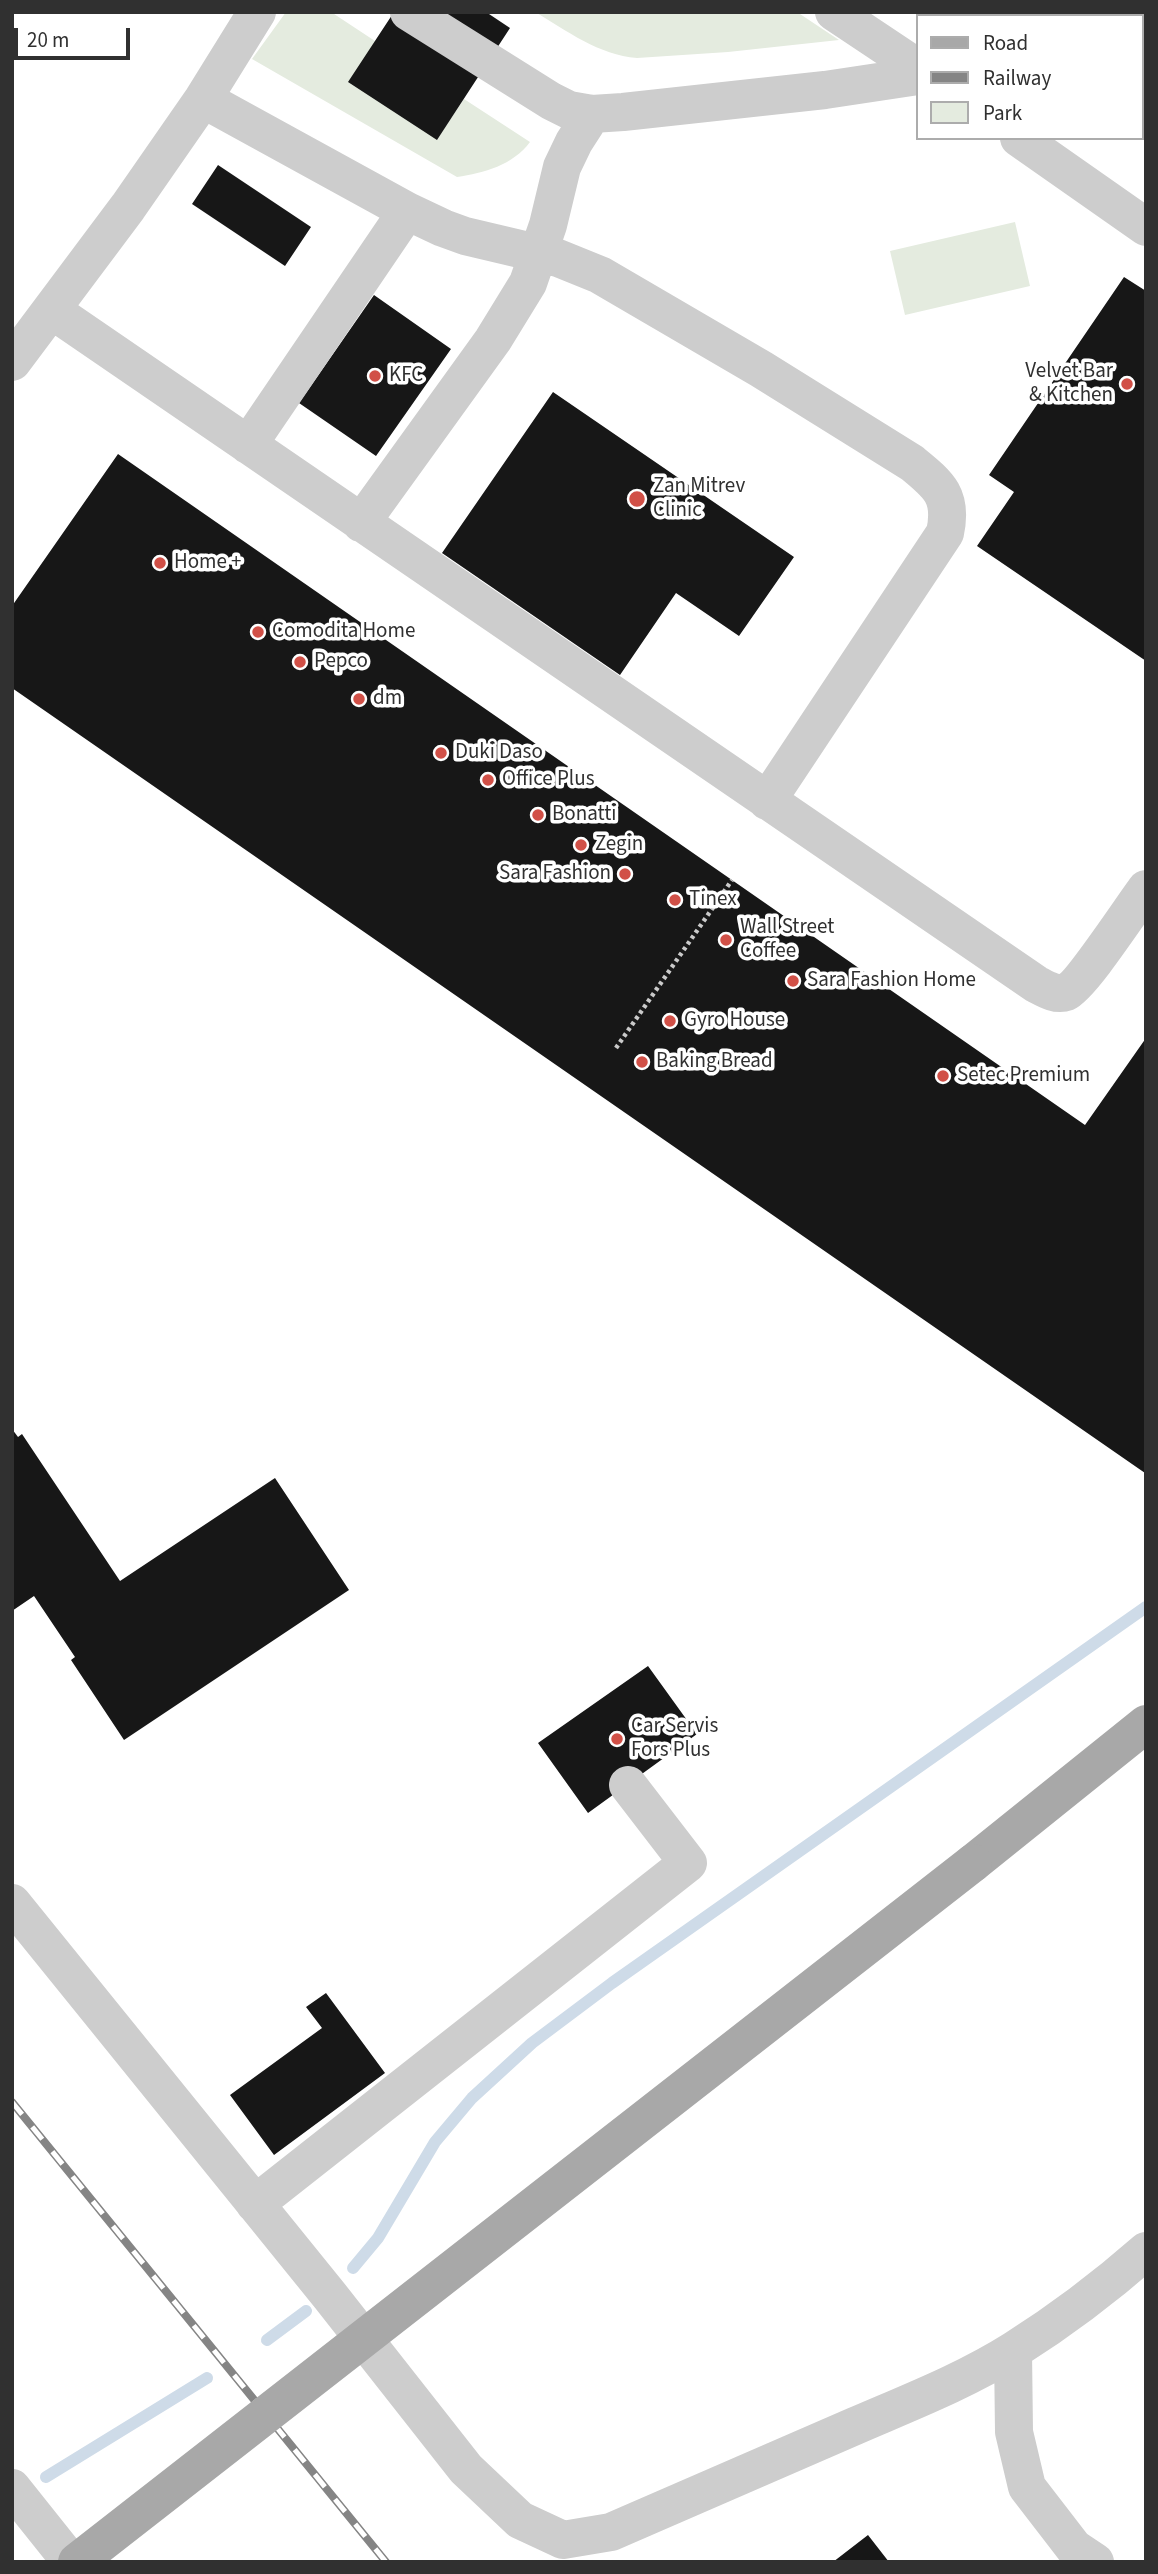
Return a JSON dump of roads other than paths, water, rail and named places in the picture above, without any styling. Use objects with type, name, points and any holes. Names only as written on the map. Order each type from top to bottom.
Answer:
[{"type":"main road","points":[[77,2562],[303,2383],[973,1863],[1146,1724]]},
{"type":"street","points":[[12,362],[53,311],[204,99],[257,12]]},
{"type":"street","points":[[409,12],[551,101],[569,110],[592,114],[716,103],[916,76]]},
{"type":"street","points":[[834,12],[916,67]]},
{"type":"street","points":[[204,99],[407,211],[465,236],[539,253],[579,265],[600,275],[761,369],[912,463],[941,490],[947,503],[945,533],[767,801]]},
{"type":"street","points":[[360,523],[493,340],[527,283],[539,253],[562,167],[592,114]]},
{"type":"street","points":[[1022,140],[1146,227]]},
{"type":"street","points":[[248,445],[407,211]]},
{"type":"street","points":[[53,311],[1036,984],[1059,993],[1067,992],[1086,972],[1146,889]]},
{"type":"street","points":[[255,2204],[688,1863],[628,1785]]},
{"type":"street","points":[[12,1903],[466,2469],[520,2520],[563,2540],[611,2532],[923,2396],[1013,2351],[1109,2282],[1146,2251]]},
{"type":"street","points":[[1013,2351],[1014,2432],[1027,2487],[1084,2555]]},
{"type":"street","points":[[12,2488],[71,2562]]},
{"type":"waterway","points":[[353,2268],[378,2238],[435,2142],[472,2098],[532,2043],[612,1983],[1146,1607]]},
{"type":"waterway","points":[[267,2340],[306,2311]]},
{"type":"waterway","points":[[46,2477],[207,2378]]},
{"type":"railway","points":[[12,2102],[386,2562]]},
{"type":"place","name":"KFC","points":[[375,376]]},
{"type":"place","name":"Velvet Bar & Kitchen","points":[[1127,384]]},
{"type":"place","name":"Zan Mitrev Clinic","points":[[637,499]]},
{"type":"place","name":"Home +","points":[[160,563]]},
{"type":"place","name":"Comodita Home","points":[[258,632]]},
{"type":"place","name":"Pepco","points":[[300,662]]},
{"type":"place","name":"dm","points":[[359,699]]},
{"type":"place","name":"Duki Daso","points":[[441,753]]},
{"type":"place","name":"Office Plus","points":[[488,780]]},
{"type":"place","name":"Bonatti","points":[[538,815]]},
{"type":"place","name":"Zegin","points":[[581,845]]},
{"type":"place","name":"Sara Fashion","points":[[625,874]]},
{"type":"place","name":"Tinex","points":[[675,900]]},
{"type":"place","name":"Wall Street Coffee","points":[[726,940]]},
{"type":"place","name":"Sara Fashion Home","points":[[793,981]]},
{"type":"place","name":"Gyro House","points":[[670,1021]]},
{"type":"place","name":"Baking Bread","points":[[642,1062]]},
{"type":"place","name":"Setec Premium","points":[[943,1076]]},
{"type":"place","name":"Car Servis Fors Plus","points":[[617,1739]]}]
